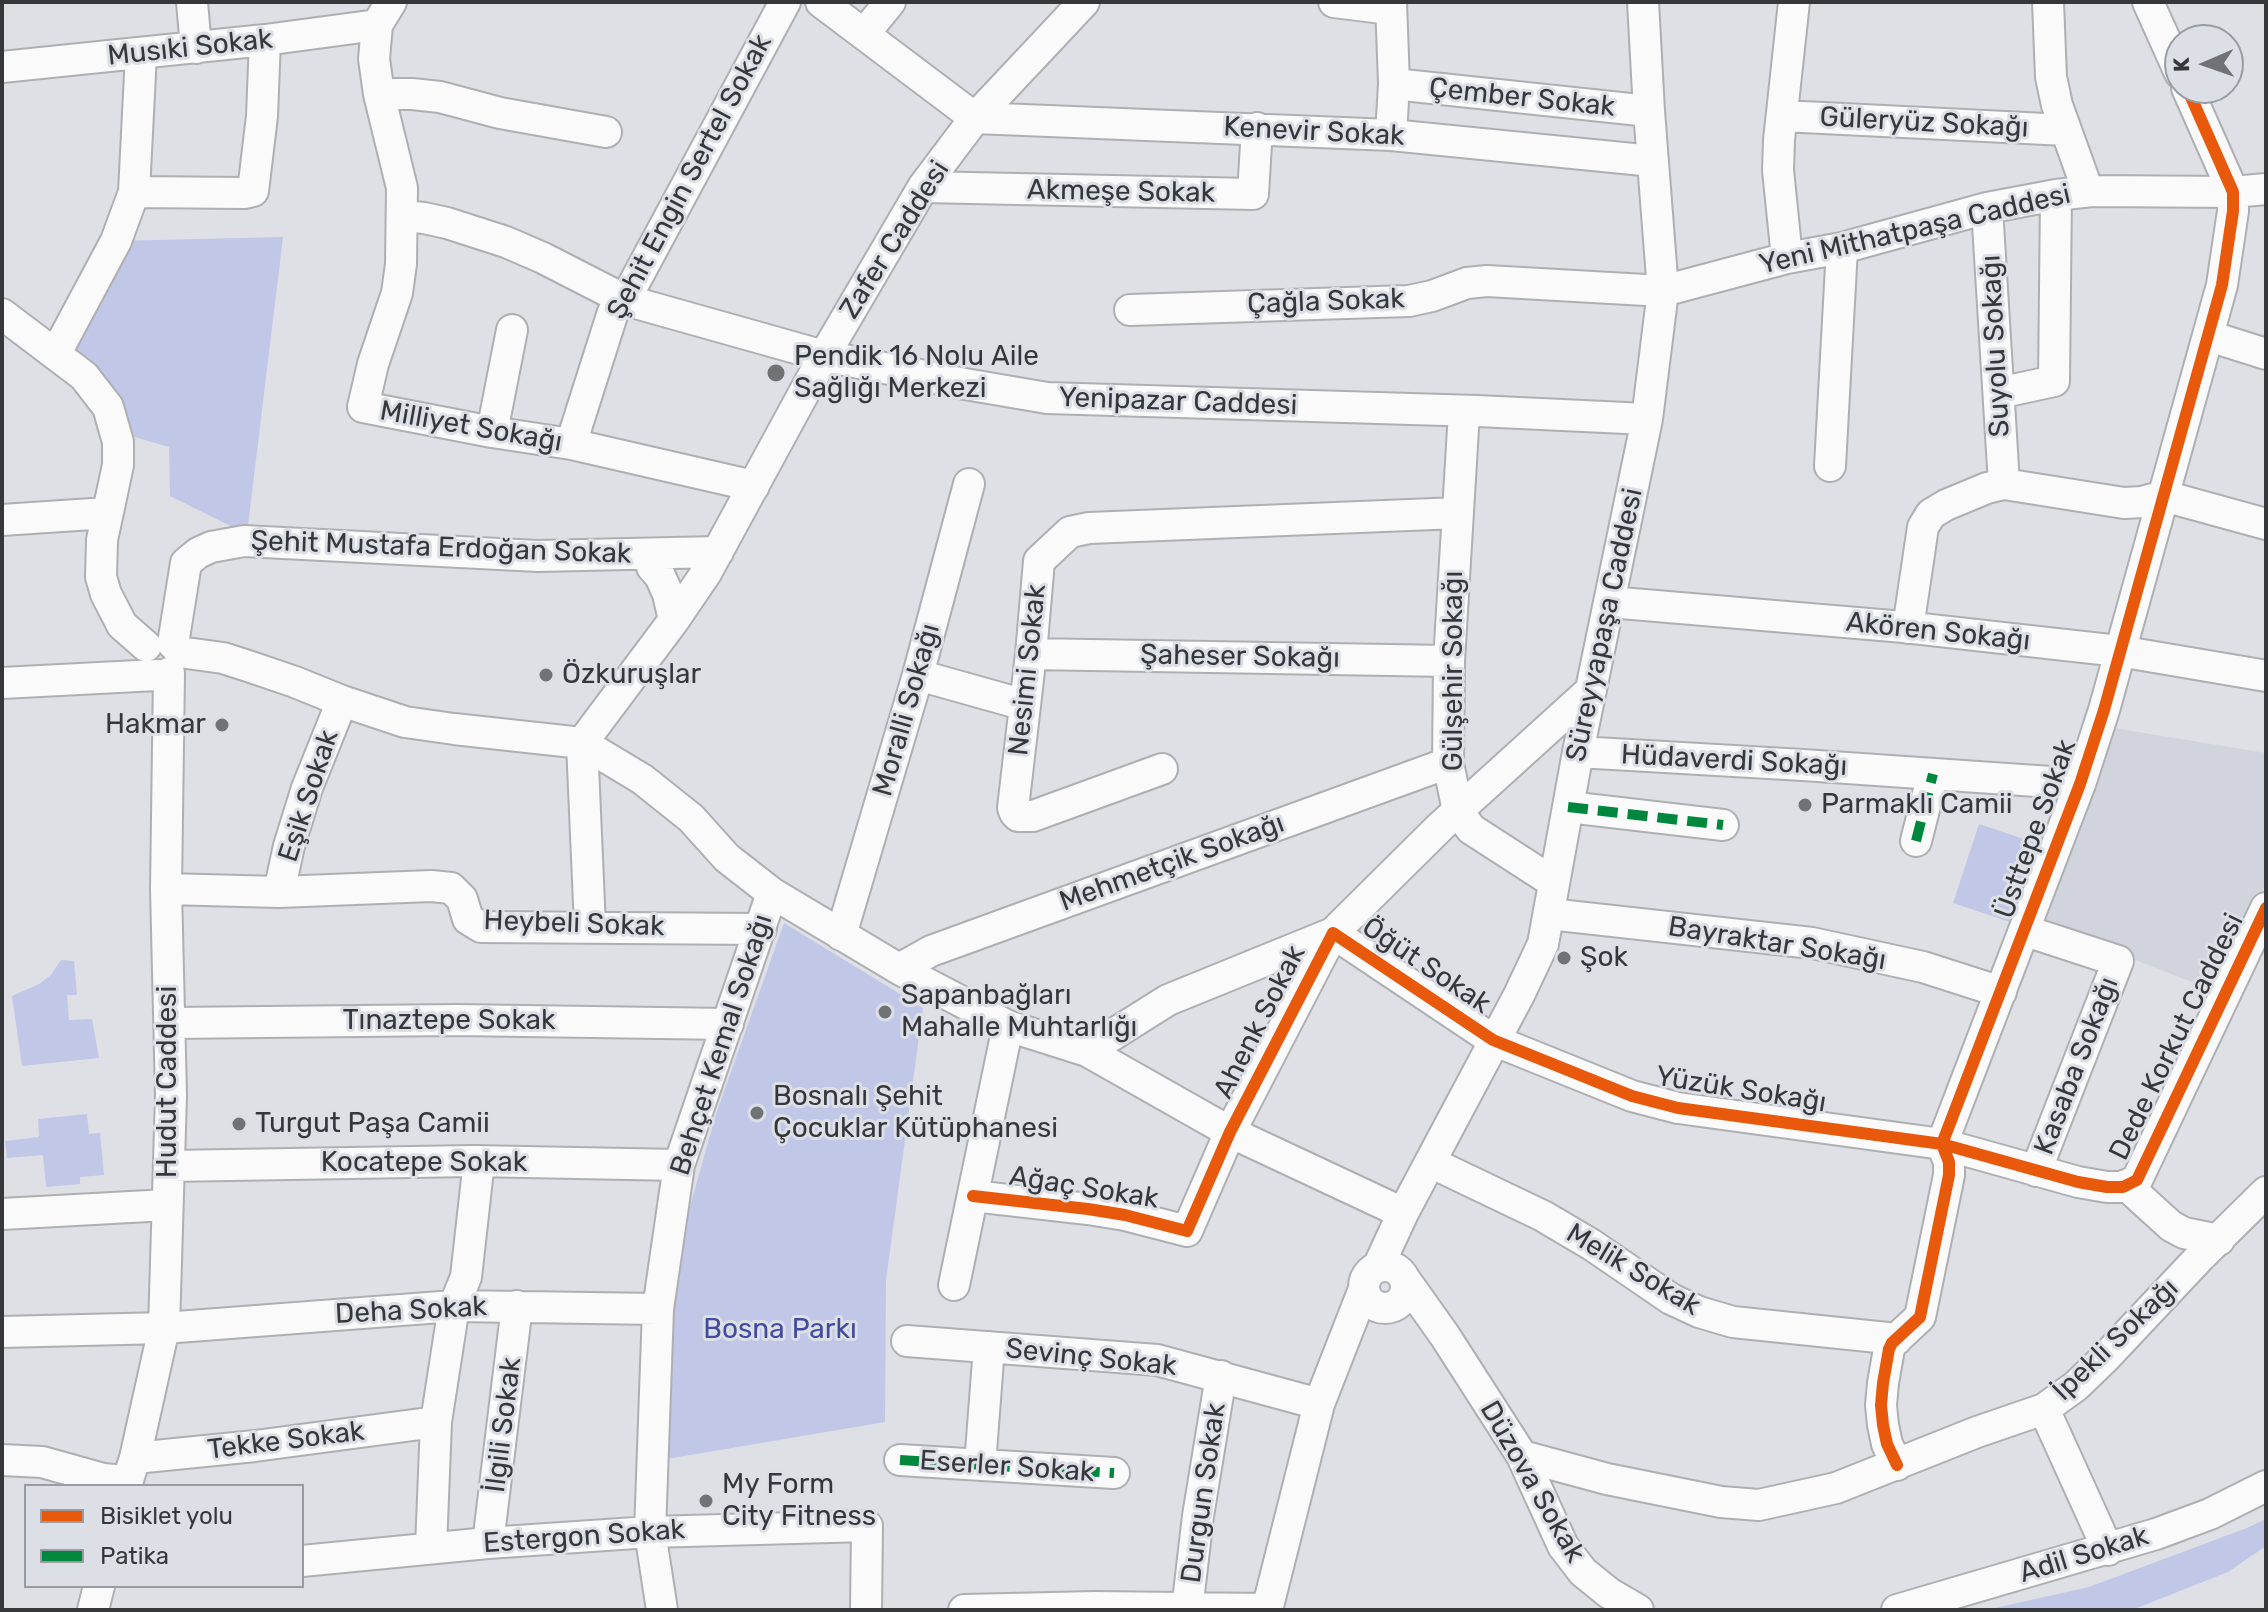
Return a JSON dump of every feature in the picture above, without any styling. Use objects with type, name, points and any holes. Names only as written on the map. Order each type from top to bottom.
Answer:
[{"type":"street","points":[[192,2],[196,48]]},
{"type":"street","name":"Şehit Engin Sertel Sokak","points":[[571,444],[613,312],[625,300],[785,2]]},
{"type":"street","points":[[821,2],[975,118]]},
{"type":"street","points":[[864,34],[890,2]]},
{"type":"street","name":"Zafer Caddesi","points":[[582,743],[674,620],[714,559],[824,356],[923,187],[975,118],[1084,2]]},
{"type":"street","points":[[1334,2],[1391,5],[1394,84],[1391,135]]},
{"type":"street","name":"Süreyyapaşa Caddesi","points":[[1403,1213],[1519,995],[1543,944],[1549,914],[1578,752],[1647,419],[1663,291],[1643,2]]},
{"type":"street","points":[[1787,258],[1778,170],[1794,2]]},
{"type":"street","points":[[2048,2],[2051,77],[2057,105],[2088,191]]},
{"type":"street","points":[[2148,2],[2164,38]]},
{"type":"street","name":"Musıki Sokak","points":[[2,67],[265,40],[384,14]]},
{"type":"street","name":"Milliyet Sokağı","points":[[384,14],[374,59],[379,94],[402,188],[401,264],[397,293],[373,364],[363,407],[571,444],[754,486]]},
{"type":"street","points":[[134,192],[253,191],[262,116],[265,40]]},
{"type":"street","points":[[56,353],[116,241],[134,192],[141,54]]},
{"type":"street","points":[[2,55],[2,67]]},
{"type":"street","name":"Çember Sokak","points":[[1394,84],[1649,111]]},
{"type":"street","points":[[379,94],[440,97],[500,113],[606,132]]},
{"type":"street","points":[[2194,104],[2233,192]]},
{"type":"street","name":"Güleryüz Sokağı","points":[[1782,116],[2066,130]]},
{"type":"street","name":"Kenevir Sokak","points":[[975,118],[1391,135],[1653,161]]},
{"type":"street","name":"Akmeşe Sokak","points":[[923,187],[1253,194],[1257,128]]},
{"type":"street","name":"Yeni Mithatpaşa Caddesi","points":[[1663,291],[1787,258],[1842,248],[1987,208],[2056,195],[2088,191],[2233,192],[2266,189]]},
{"type":"street","name":"Üsttepe Sokak","points":[[1897,1465],[1887,1444],[1881,1405],[1889,1349],[1920,1317],[1949,1175],[1949,1162],[1942,1144],[2026,931],[2104,710],[2222,285],[2233,192]]},
{"type":"street","points":[[1999,393],[2054,381],[2056,195]]},
{"type":"street","name":"Suyolu Sokağı","points":[[1987,208],[2004,484]]},
{"type":"street","name":"Yenipazar Caddesi","points":[[402,216],[447,223],[506,242],[625,300],[824,356],[1047,398],[1647,419]]},
{"type":"street","points":[[1830,466],[1842,248]]},
{"type":"street","name":"Çağla Sokak","points":[[1130,310],[1409,301],[1467,283],[1487,281],[1663,291]]},
{"type":"street","points":[[2,314],[84,376],[108,407],[118,442],[118,465],[102,540],[101,577],[122,625],[161,657]]},
{"type":"street","points":[[492,432],[512,330]]},
{"type":"street","points":[[2209,336],[2266,354]]},
{"type":"street","name":"Gülşehir Sokağı","points":[[1464,412],[1449,661],[1448,763],[1458,811],[1471,829],[1553,882]]},
{"type":"street","name":"Moralli Sokağı","points":[[841,935],[918,675],[969,484]]},
{"type":"street","points":[[1908,628],[1923,527],[1931,514],[1972,494],[2004,484],[2124,503],[2164,496],[2266,524]]},
{"type":"street","points":[[2,520],[107,513]]},
{"type":"street","name":"Nesimi Sokak","points":[[1162,769],[1033,816],[1018,816],[1013,808],[1039,561],[1070,532],[1089,528],[1458,513]]},
{"type":"street","name":"Şehit Mustafa Erdoğan Sokak","points":[[161,657],[186,563],[211,547],[244,541],[538,556],[714,559]]},
{"type":"street","name":"Şehit Mustafa Erdoğan Sokak","points":[[211,547],[240,553],[512,570],[652,567],[714,559]]},
{"type":"street","points":[[652,567],[668,594],[674,620]]},
{"type":"street","name":"Akören Sokağı","points":[[1609,602],[1908,628],[2119,651],[2266,676]]},
{"type":"street","name":"Şaheser Sokağı","points":[[1031,654],[1449,661]]},
{"type":"street","points":[[2,683],[97,679],[161,657],[223,658],[405,722],[582,743],[642,779],[691,818],[727,858],[772,893],[899,969],[1008,1026],[1087,1051],[1230,1132],[1403,1213],[1388,1287],[1319,1404],[1267,1610],[1095,1607],[964,1610]]},
{"type":"street","name":"Hudut Caddesi","points":[[130,1475],[164,1328],[171,1095],[161,657]]},
{"type":"street","points":[[918,675],[1025,705]]},
{"type":"street","points":[[1087,1051],[1168,1000],[1333,933],[1458,811],[1591,690]]},
{"type":"street","name":"Eşik Sokak","points":[[279,892],[307,788],[342,701]]},
{"type":"street","points":[[582,743],[590,927]]},
{"type":"street","name":"Hüdaverdi Sokağı","points":[[1578,752],[2080,784]]},
{"type":"street","name":"Mehmetçik Sokağı","points":[[899,969],[931,951],[1448,763]]},
{"type":"street","points":[[1916,841],[1933,774]]},
{"type":"street","points":[[1568,807],[1723,825]]},
{"type":"street","name":"Heybeli Sokak","points":[[166,889],[279,892],[431,886],[451,888],[462,899],[468,919],[481,927],[761,929]]},
{"type":"street","name":"Behçet Kemal Sokağı","points":[[662,1610],[650,1532],[658,1309],[679,1165],[772,893]]},
{"type":"street","name":"Dede Korkut Caddesi","points":[[1942,1144],[2036,1171],[2107,1187],[2137,1180],[2266,908]]},
{"type":"street","name":"Bayraktar Sokağı","points":[[1549,914],[1812,943],[1923,967],[2001,992]]},
{"type":"street","name":"Kasaba Sokağı","points":[[2026,931],[2118,961],[2036,1171]]},
{"type":"street","name":"Öğüt Sokak","points":[[1333,933],[1493,1040]]},
{"type":"street","name":"Ahenk Sokak","points":[[1187,1231],[1230,1132],[1333,933]]},
{"type":"street","name":"Tınaztepe Sokak","points":[[170,1023],[488,1020],[728,1024]]},
{"type":"street","points":[[954,1285],[1008,1026]]},
{"type":"street","name":"Yüzük Sokağı","points":[[1493,1040],[1632,1096],[1678,1108],[1942,1144]]},
{"type":"street","points":[[431,1548],[436,1422],[454,1306],[466,1277],[479,1161]]},
{"type":"street","name":"Kocatepe Sokak","points":[[169,1166],[479,1161],[679,1165]]},
{"type":"street","name":"Melik Sokak","points":[[1430,1162],[1543,1216],[1671,1299],[1699,1312],[1733,1322],[1897,1339]]},
{"type":"street","points":[[2126,1185],[2171,1226],[2184,1233],[2219,1240]]},
{"type":"street","name":"İpekli Sokağı","points":[[1522,1456],[1690,1497],[1759,1505],[1836,1488],[2044,1409],[2076,1386],[2266,1192]]},
{"type":"street","name":"Ağaç Sokak","points":[[973,1196],[1125,1215],[1187,1231]]},
{"type":"street","points":[[2,1214],[167,1205]]},
{"type":"street","name":"Düzova Sokak","points":[[1388,1287],[1445,1336],[1522,1456],[1563,1546],[1583,1572],[1609,1593],[1638,1610]]},
{"type":"street","name":"Deha Sokak","points":[[2,1332],[164,1328],[454,1306],[658,1309]]},
{"type":"street","name":"İlgili Sokak","points":[[488,1543],[517,1306]]},
{"type":"street","name":"Sevinç Sokak","points":[[907,1341],[1157,1360],[1319,1404]]},
{"type":"street","points":[[980,1465],[989,1347]]},
{"type":"street","name":"Durgun Sokak","points":[[1187,1610],[1198,1516],[1221,1376]]},
{"type":"street","points":[[2044,1409],[2108,1550]]},
{"type":"street","name":"Tekke Sokak","points":[[2,1460],[42,1462],[103,1479],[255,1446],[436,1422]]},
{"type":"street","name":"Eserler Sokak","points":[[900,1460],[1114,1473]]},
{"type":"street","name":"Adil Sokak","points":[[1897,1610],[2108,1550],[2210,1514],[2266,1486]]},
{"type":"street","name":"Estergon Sokak","points":[[304,1561],[488,1543],[650,1532],[867,1526],[866,1610]]},
{"type":"street","points":[[93,1610],[98,1588]]},
{"type":"shaded area","points":[[2114,728],[2266,753],[2266,882],[2217,992],[2044,924]]},
{"type":"green space","points":[[283,237],[247,534],[170,496],[169,447],[131,436],[63,347],[112,241]]},
{"type":"green space","points":[[1979,824],[2039,844],[2013,923],[1953,903]]},
{"type":"green space","name":"Bosna Parkı","points":[[784,923],[923,1008],[886,1280],[885,1422],[661,1460],[681,1239],[716,1114]]},
{"type":"green space","points":[[61,960],[74,961],[77,995],[67,995],[69,1020],[92,1019],[99,1058],[22,1066],[12,996],[39,984],[51,975]]},
{"type":"green space","points":[[87,1114],[89,1134],[100,1133],[104,1175],[80,1177],[80,1184],[46,1187],[43,1155],[7,1158],[5,1141],[39,1137],[38,1119]]},
{"type":"green space","points":[[2266,1519],[2266,1546],[2228,1572],[2132,1610],[1986,1610],[2089,1587]]},
{"type":"marked path","points":[[1916,841],[1933,774]]},
{"type":"marked path","points":[[1568,807],[1723,825]]},
{"type":"marked path","points":[[900,1460],[1114,1473]]},
{"type":"cycle path","points":[[1897,1465],[1887,1444],[1883,1425],[1883,1383],[1892,1343],[1920,1317],[1949,1175],[1949,1162],[1942,1144],[2080,784],[2104,710],[2222,285],[2233,192],[2194,104]]},
{"type":"cycle path","points":[[973,1196],[1125,1215],[1187,1231],[1230,1132],[1333,933],[1493,1040],[1632,1096],[1678,1108],[1942,1144],[2078,1182],[2123,1187],[2137,1180],[2266,908]]},
{"type":"place","name":"Pendik 16 Nolu Aile Sağlığı Merkezi","points":[[776,373]]},
{"type":"place","name":"Özkuruşlar","points":[[546,675]]},
{"type":"place","name":"Hakmar","points":[[222,725]]},
{"type":"place","name":"Parmaklı Camii","points":[[1805,805]]},
{"type":"place","name":"Şok","points":[[1564,958]]},
{"type":"place","name":"Sapanbağları Mahalle Muhtarlığı","points":[[885,1012]]},
{"type":"place","name":"Bosnalı Şehit Çocuklar Kütüphanesi","points":[[757,1113]]},
{"type":"place","name":"Turgut Paşa Camii","points":[[239,1124]]},
{"type":"place","name":"My Form City Fitness","points":[[706,1501]]}]
